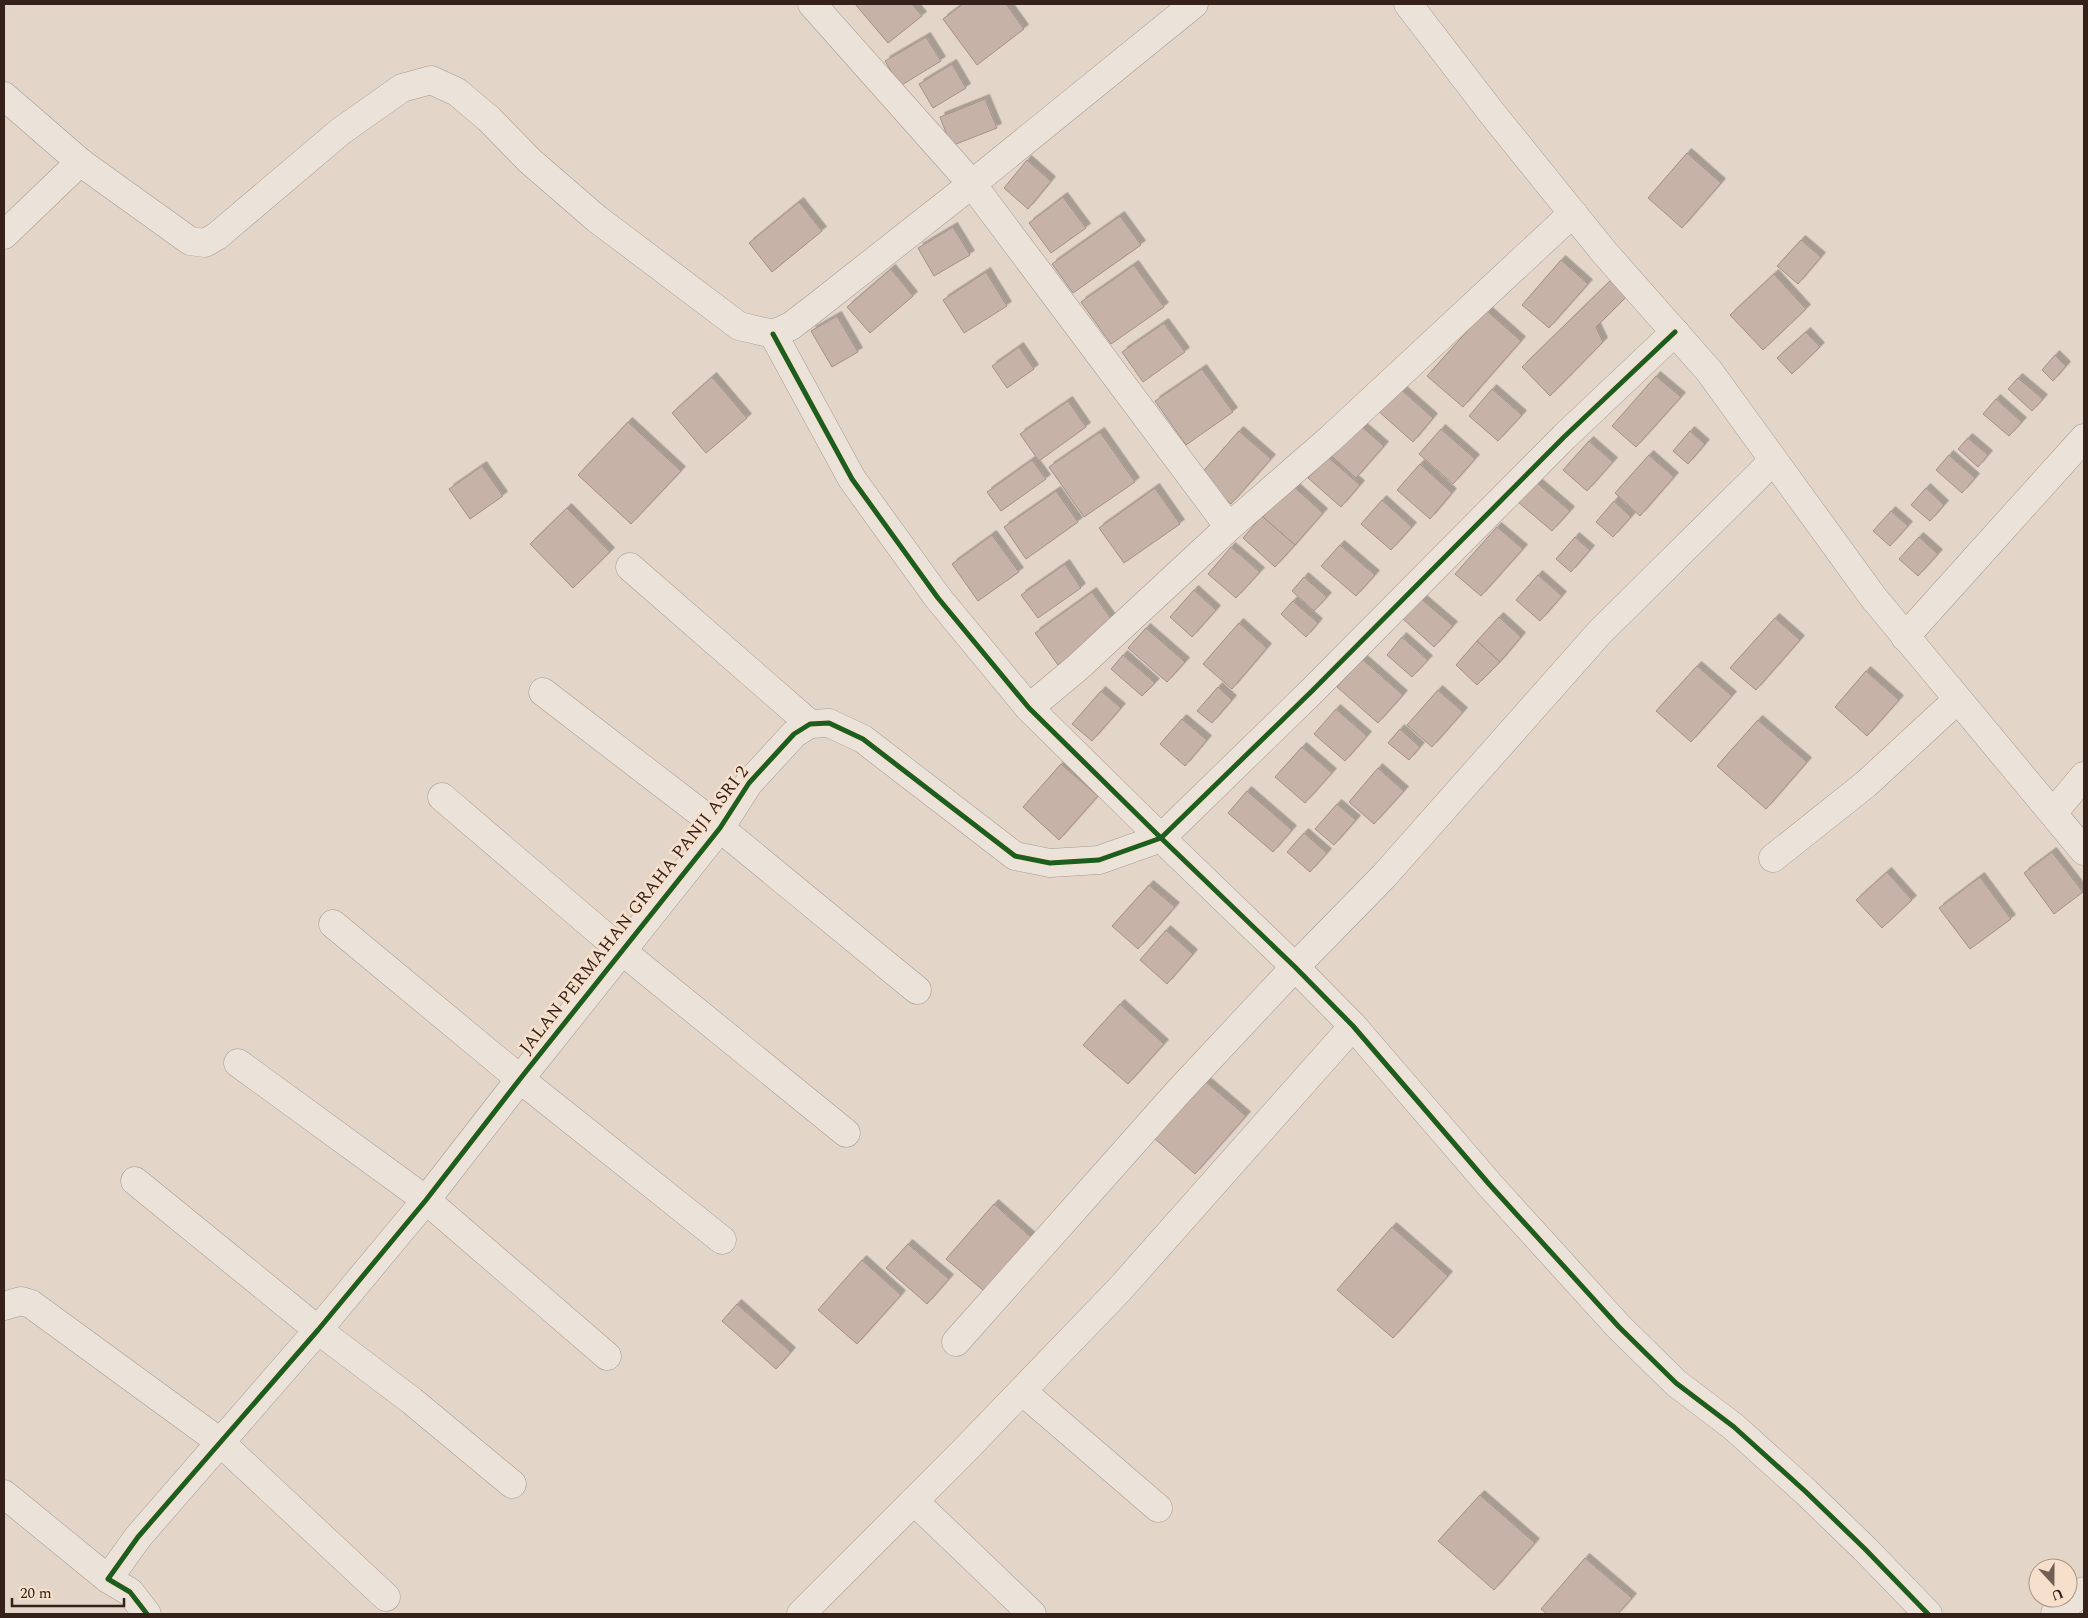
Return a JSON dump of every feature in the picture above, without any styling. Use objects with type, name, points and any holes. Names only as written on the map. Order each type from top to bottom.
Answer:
[{"type":"street","points":[[812,4],[972,184],[1229,528]]},
{"type":"street","points":[[4,96],[80,162],[190,241],[205,243],[218,236],[340,131],[402,88],[431,80],[457,92],[489,119],[530,161],[597,219],[707,304],[739,326],[773,334],[791,326],[972,184],[1194,4]]},
{"type":"street","points":[[1408,4],[1491,112],[1629,282],[1708,371],[1873,597],[2084,851]]},
{"type":"street","points":[[4,235],[80,162]]},
{"type":"street","points":[[1029,708],[1091,655],[1337,432],[1573,213]]},
{"type":"street","points":[[630,567],[810,724],[829,723],[863,739],[1015,856],[1050,863],[1099,860],[1161,838],[1312,691],[1564,437],[1675,332]]},
{"type":"street","points":[[773,334],[852,479],[938,598],[1029,708],[1295,967],[1352,1026],[1489,1184],[1619,1327],[1676,1383],[1734,1427],[1806,1492],[1928,1614]]},
{"type":"street","points":[[1905,637],[2084,438]]},
{"type":"street","points":[[956,1342],[1179,1091],[1295,967],[1384,876],[1600,632],[1773,461]]},
{"type":"street","name":"JALAN PERMAHAN GRAHA PANJI ASRI 2","points":[[543,692],[720,828],[917,990]]},
{"type":"street","points":[[1773,858],[1866,784],[1957,700]]},
{"type":"street","name":"JALAN PERMAHAN GRAHA PANJI ASRI 2","points":[[108,1579],[138,1536],[318,1330],[426,1200],[720,828],[749,783],[794,734],[810,724]]},
{"type":"street","points":[[2053,814],[2084,776]]},
{"type":"street","name":"JALAN PERMAHAN GRAHA PANJI ASRI 2","points":[[442,797],[622,952],[846,1133]]},
{"type":"street","name":"JALAN PERMAHAN GRAHA PANJI ASRI 2","points":[[333,924],[520,1079],[722,1240]]},
{"type":"street","points":[[801,1614],[1022,1391],[1120,1289],[1352,1026]]},
{"type":"street","points":[[238,1063],[426,1200],[607,1356]]},
{"type":"street","points":[[135,1181],[512,1484]]},
{"type":"street","points":[[4,1306],[20,1301],[31,1304],[220,1442],[386,1597]]},
{"type":"street","points":[[1022,1391],[1158,1508]]},
{"type":"street","points":[[4,1494],[108,1579],[130,1592],[148,1614]]},
{"type":"street","points":[[914,1501],[1032,1614]]},
{"type":"street","points":[[2055,1614],[2084,1591]]},
{"type":"building","points":[[855,4],[912,4],[922,16],[888,43]]},
{"type":"building","points":[[963,4],[1006,4],[1024,29],[977,65],[943,19]]},
{"type":"building","points":[[926,37],[941,61],[900,86],[885,61]]},
{"type":"building","points":[[952,64],[966,88],[933,108],[919,84]]},
{"type":"building","points":[[985,99],[997,128],[951,146],[940,117]]},
{"type":"building","points":[[1687,153],[1721,183],[1682,228],[1648,198]]},
{"type":"building","points":[[1027,160],[1051,181],[1028,209],[1004,188]]},
{"type":"building","points":[[1063,197],[1086,228],[1051,253],[1029,223]]},
{"type":"building","points":[[799,202],[822,231],[772,272],[749,243]]},
{"type":"building","points":[[1120,216],[1141,245],[1073,293],[1052,264]]},
{"type":"building","points":[[953,227],[970,255],[934,276],[918,248]]},
{"type":"building","points":[[1801,240],[1821,257],[1798,284],[1777,266]]},
{"type":"building","points":[[1561,260],[1588,284],[1549,328],[1522,305]]},
{"type":"building","points":[[1134,265],[1164,307],[1111,344],[1081,302]]},
{"type":"building","points":[[891,269],[913,296],[870,333],[847,307]]},
{"type":"building","points":[[986,272],[1007,306],[964,333],[943,300]]},
{"type":"building","points":[[1774,274],[1806,309],[1763,350],[1730,315]]},
{"type":"building","points":[[1611,280],[1627,296],[1596,327],[1603,342],[1550,396],[1522,367]]},
{"type":"building","points":[[1486,310],[1521,341],[1463,407],[1427,376]]},
{"type":"building","points":[[837,316],[858,352],[832,367],[811,331]]},
{"type":"building","points":[[1164,323],[1185,352],[1143,382],[1122,352]]},
{"type":"building","points":[[1806,332],[1820,347],[1792,374],[1777,358]]},
{"type":"building","points":[[1019,347],[1034,369],[1007,388],[992,366]]},
{"type":"building","points":[[2055,355],[2066,366],[2053,381],[2042,370]]},
{"type":"building","points":[[1202,369],[1233,412],[1186,445],[1155,401]]},
{"type":"building","points":[[1656,376],[1681,397],[1636,447],[1612,426]]},
{"type":"building","points":[[712,377],[747,418],[706,453],[672,413]]},
{"type":"building","points":[[2018,378],[2043,399],[2032,411],[2008,389]]},
{"type":"building","points":[[1397,386],[1433,418],[1413,442],[1376,409]]},
{"type":"building","points":[[1492,389],[1522,415],[1498,441],[1469,416]]},
{"type":"building","points":[[1996,399],[2022,422],[2009,436],[1983,414]]},
{"type":"building","points":[[1068,401],[1086,427],[1039,461],[1020,434]]},
{"type":"building","points":[[1355,421],[1384,446],[1356,478],[1327,452]]},
{"type":"building","points":[[628,422],[681,471],[631,524],[578,475]]},
{"type":"building","points":[[1441,429],[1475,459],[1453,484],[1419,454]]},
{"type":"building","points":[[1239,431],[1271,459],[1231,504],[1199,476]]},
{"type":"building","points":[[1690,431],[1705,444],[1688,464],[1673,451]]},
{"type":"building","points":[[1100,432],[1135,482],[1084,517],[1049,467]]},
{"type":"building","points":[[1968,438],[1988,455],[1978,467],[1958,449]]},
{"type":"building","points":[[1589,441],[1613,462],[1587,491],[1563,470]]},
{"type":"building","points":[[1649,455],[1674,477],[1640,516],[1615,493]]},
{"type":"building","points":[[1949,455],[1975,478],[1962,493],[1936,470]]},
{"type":"building","points":[[1328,457],[1360,485],[1341,507],[1308,478]]},
{"type":"building","points":[[1032,460],[1046,479],[1001,511],[987,492]]},
{"type":"building","points":[[1420,464],[1452,493],[1430,519],[1397,490]]},
{"type":"building","points":[[482,466],[503,496],[470,519],[449,489]]},
{"type":"building","points":[[1536,482],[1570,511],[1552,531],[1518,502]]},
{"type":"building","points":[[1292,485],[1323,513],[1295,545],[1263,517]]},
{"type":"building","points":[[1155,488],[1180,524],[1124,563],[1099,528]]},
{"type":"building","points":[[1926,488],[1944,505],[1930,521],[1911,505]]},
{"type":"building","points":[[1056,491],[1078,522],[1026,559],[1004,527]]},
{"type":"building","points":[[1382,500],[1412,527],[1391,550],[1361,524]]},
{"type":"building","points":[[1614,501],[1631,517],[1613,537],[1596,522]]},
{"type":"building","points":[[567,508],[610,552],[573,588],[530,544]]},
{"type":"building","points":[[1891,511],[1908,526],[1890,546],[1873,531]]},
{"type":"building","points":[[1262,516],[1295,545],[1275,567],[1243,538]]},
{"type":"building","points":[[1497,527],[1523,549],[1481,596],[1455,574]]},
{"type":"building","points":[[992,535],[1019,572],[978,601],[952,564]]},
{"type":"building","points":[[1575,537],[1590,550],[1571,572],[1556,559]]},
{"type":"building","points":[[1919,537],[1938,554],[1918,576],[1899,559]]},
{"type":"building","points":[[1340,545],[1375,575],[1356,596],[1321,566]]},
{"type":"building","points":[[1231,547],[1260,572],[1236,598],[1208,574]]},
{"type":"building","points":[[1065,564],[1081,588],[1038,618],[1021,595]]},
{"type":"building","points":[[1538,575],[1562,596],[1540,621],[1516,600]]},
{"type":"building","points":[[1304,577],[1327,597],[1314,611],[1292,591]]},
{"type":"building","points":[[1194,590],[1216,610],[1192,637],[1170,617]]},
{"type":"building","points":[[1092,592],[1115,624],[1058,665],[1035,633]]},
{"type":"building","points":[[1419,597],[1453,626],[1434,647],[1402,618]]},
{"type":"building","points":[[1293,601],[1318,623],[1306,637],[1281,614]]},
{"type":"building","points":[[1499,617],[1521,637],[1500,662],[1477,641]]},
{"type":"building","points":[[1775,618],[1800,640],[1756,690],[1730,668]]},
{"type":"building","points":[[1239,623],[1267,648],[1232,689],[1203,664]]},
{"type":"building","points":[[1146,628],[1185,662],[1167,682],[1128,648]]},
{"type":"building","points":[[1402,637],[1428,660],[1412,677],[1387,655]]},
{"type":"building","points":[[1477,641],[1500,662],[1477,685],[1456,665]]},
{"type":"building","points":[[1123,655],[1155,683],[1142,696],[1111,669]]},
{"type":"building","points":[[1362,659],[1403,695],[1378,723],[1337,687]]},
{"type":"building","points":[[1697,666],[1732,696],[1691,742],[1656,711]]},
{"type":"building","points":[[1866,671],[1899,700],[1867,736],[1835,707]]},
{"type":"building","points":[[1218,687],[1232,700],[1212,723],[1197,711]]},
{"type":"building","points":[[1438,690],[1463,712],[1432,747],[1407,725]]},
{"type":"building","points":[[1101,691],[1121,708],[1092,741],[1072,724]]},
{"type":"building","points":[[1336,709],[1367,736],[1345,761],[1314,734]]},
{"type":"building","points":[[1182,719],[1207,740],[1185,766],[1160,744]]},
{"type":"building","points":[[1758,720],[1807,762],[1766,809],[1717,766]]},
{"type":"building","points":[[1400,729],[1420,747],[1409,760],[1388,743]]},
{"type":"building","points":[[1302,747],[1332,773],[1305,803],[1275,777]]},
{"type":"building","points":[[1061,764],[1098,796],[1059,840],[1023,807]]},
{"type":"building","points":[[1378,768],[1404,791],[1374,824],[1349,802]]},
{"type":"building","points":[[1247,791],[1292,830],[1273,852],[1228,813]]},
{"type":"building","points":[[1337,804],[1356,820],[1334,845],[1315,829]]},
{"type":"building","points":[[1304,833],[1327,853],[1310,872],[1287,852]]},
{"type":"building","points":[[2052,852],[2083,892],[2054,914],[2024,873]]},
{"type":"building","points":[[1887,872],[1912,900],[1882,928],[1856,900]]},
{"type":"building","points":[[1980,877],[2011,919],[1970,949],[1939,908]]},
{"type":"building","points":[[1149,885],[1175,907],[1138,949],[1112,926]]},
{"type":"building","points":[[1166,930],[1193,954],[1167,984],[1140,960]]},
{"type":"building","points":[[1120,1004],[1164,1044],[1128,1084],[1083,1045]]},
{"type":"building","points":[[1205,1081],[1246,1116],[1195,1174],[1154,1138]]},
{"type":"building","points":[[994,1204],[1031,1237],[984,1291],[946,1259]]},
{"type":"building","points":[[1392,1227],[1448,1276],[1393,1338],[1337,1290]]},
{"type":"building","points":[[908,1244],[949,1279],[927,1304],[886,1268]]},
{"type":"building","points":[[862,1260],[901,1295],[857,1344],[818,1310]]},
{"type":"building","points":[[737,1304],[791,1352],[776,1369],[722,1321]]},
{"type":"building","points":[[1480,1495],[1535,1543],[1494,1590],[1438,1541]]},
{"type":"building","points":[[1585,1558],[1632,1598],[1618,1614],[1547,1614],[1541,1609]]},
{"type":"cycle path","points":[[147,1614],[130,1592],[108,1579],[138,1537],[318,1330],[426,1200],[720,828],[749,783],[794,734],[810,724],[829,723],[863,739],[1015,856],[1050,863],[1099,860],[1161,838],[1312,691],[1564,437],[1675,332]]},
{"type":"cycle path","points":[[773,334],[852,479],[938,598],[1029,708],[1353,1026],[1489,1184],[1619,1327],[1676,1383],[1734,1427],[1806,1492],[1928,1614]]}]
